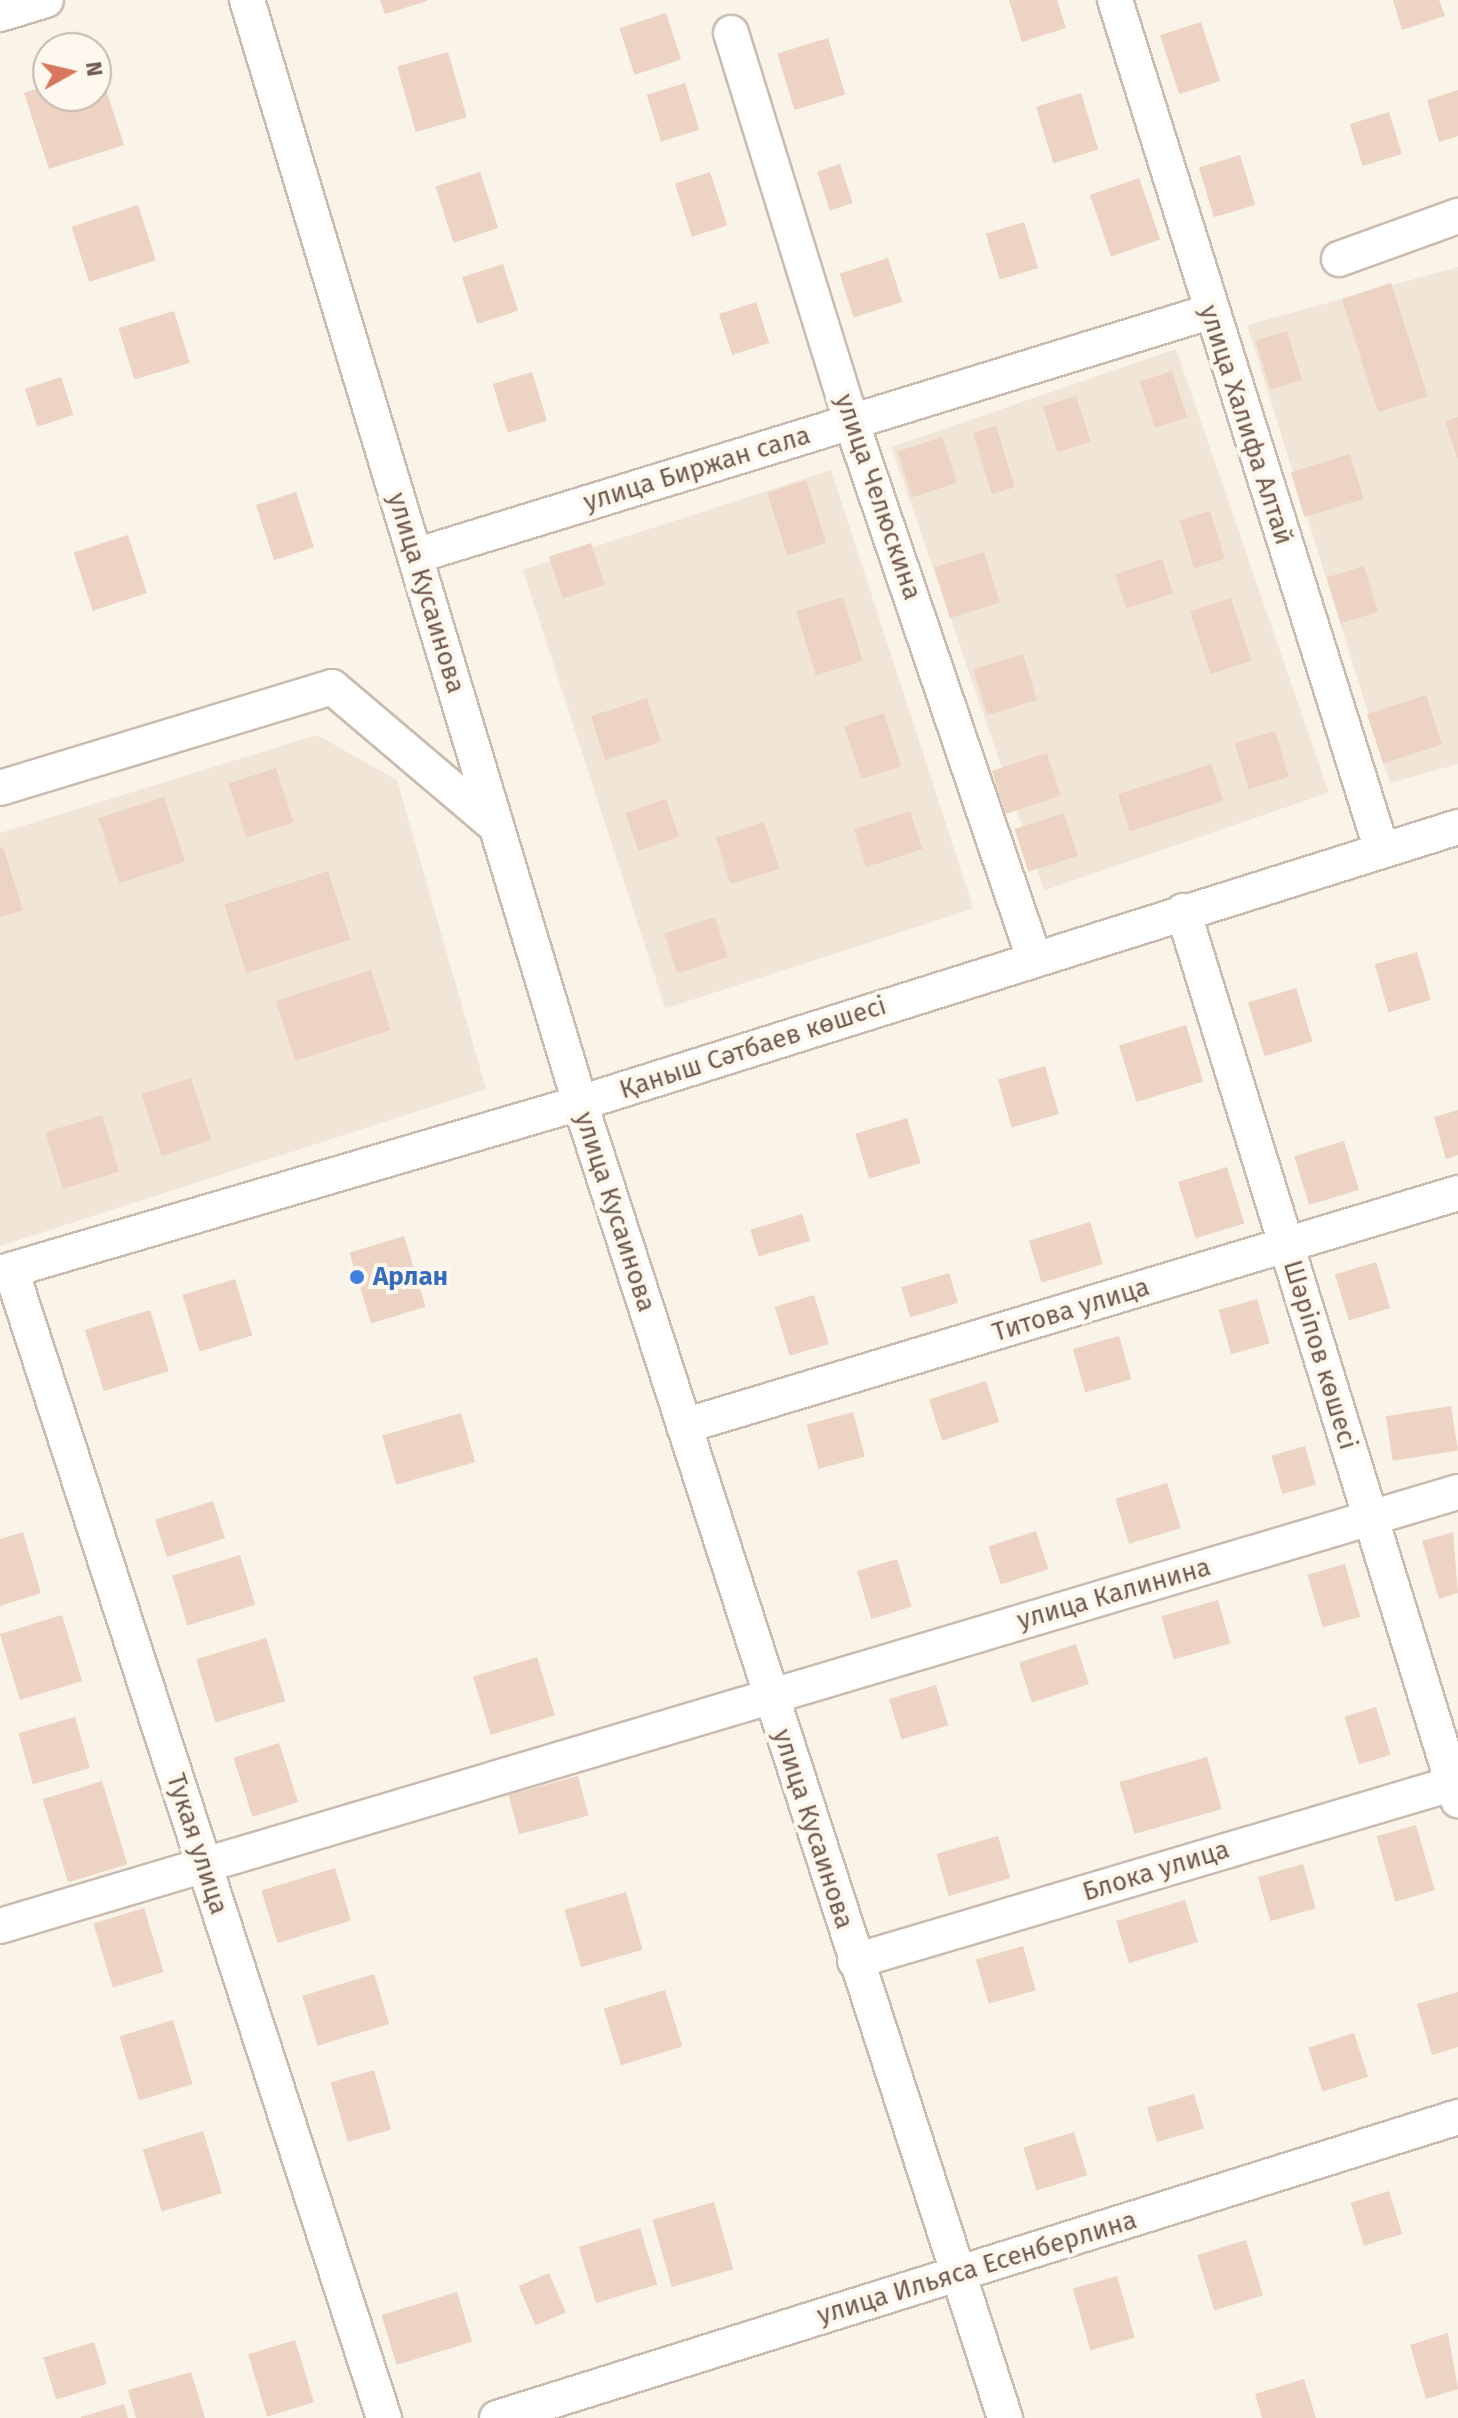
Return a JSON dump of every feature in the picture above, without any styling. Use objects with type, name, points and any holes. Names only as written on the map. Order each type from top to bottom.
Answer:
[{"type":"street","points":[[0,14],[46,0]]},
{"type":"street","name":"улица Кусаинова","points":[[247,0],[580,1103],[955,2275],[1005,2418]]},
{"type":"street","name":"улица Халифа Алтай","points":[[1115,0],[1209,312],[1381,848]]},
{"type":"street","name":"улица Челюскина","points":[[731,33],[851,421],[1034,958]]},
{"type":"street","points":[[1339,259],[1458,216]]},
{"type":"street","name":"улица Биржан сала","points":[[415,556],[1209,312]]},
{"type":"street","points":[[0,788],[332,687],[497,827]]},
{"type":"street","name":"Қаныш Сәтбаев көшесі","points":[[5,1271],[580,1103],[1381,848],[1458,827]]},
{"type":"street","name":"Шәріпов көшесі","points":[[1183,911],[1456,1788]]},
{"type":"street","name":"Титова улица","points":[[684,1426],[1458,1193]]},
{"type":"street","name":"Тукая улица","points":[[5,1271],[203,1861],[384,2418]]},
{"type":"street","name":"улица Калинина","points":[[0,1926],[203,1861],[1458,1492]]},
{"type":"street","name":"Блока улица","points":[[855,1961],[1456,1788]]},
{"type":"street","name":"улица Ильяса Есенберлина","points":[[497,2418],[1458,2117]]},
{"type":"shaded area","points":[[1458,267],[1458,764],[1390,783],[1247,325]]},
{"type":"shaded area","points":[[1176,349],[1329,792],[1044,890],[891,447]]},
{"type":"shaded area","points":[[831,470],[973,908],[665,1009],[523,570]]},
{"type":"shaded area","points":[[317,735],[397,780],[486,1089],[0,1246],[0,833]]},
{"type":"building","points":[[380,0],[427,0],[427,1],[385,14]]},
{"type":"building","points":[[1009,0],[1057,0],[1066,28],[1022,42]]},
{"type":"building","points":[[1393,0],[1439,0],[1445,16],[1402,30]]},
{"type":"building","points":[[666,13],[681,60],[635,75],[619,28]]},
{"type":"building","points":[[1201,22],[1220,81],[1179,94],[1160,35]]},
{"type":"building","points":[[828,38],[845,94],[795,110],[777,53]]},
{"type":"building","points":[[448,52],[467,117],[416,132],[397,67]]},
{"type":"building","points":[[685,83],[699,130],[661,142],[647,95]]},
{"type":"building","points":[[32,90],[32,112],[112,112],[112,108],[124,145],[49,169],[24,93]]},
{"type":"building","points":[[1458,90],[1458,136],[1439,142],[1427,100]]},
{"type":"building","points":[[1081,93],[1098,149],[1053,163],[1036,107]]},
{"type":"building","points":[[1389,112],[1402,154],[1363,166],[1350,124]]},
{"type":"building","points":[[1240,155],[1255,205],[1214,217],[1199,168]]},
{"type":"building","points":[[840,164],[853,203],[830,210],[817,171]]},
{"type":"building","points":[[480,172],[498,228],[454,243],[435,187]]},
{"type":"building","points":[[710,172],[727,225],[692,237],[675,183]]},
{"type":"building","points":[[1139,178],[1160,239],[1111,256],[1090,195]]},
{"type":"building","points":[[138,205],[156,260],[89,282],[71,227]]},
{"type":"building","points":[[1024,222],[1038,268],[1000,280],[986,234]]},
{"type":"building","points":[[888,258],[902,302],[854,318],[839,274]]},
{"type":"building","points":[[503,264],[518,311],[477,324],[462,277]]},
{"type":"building","points":[[1391,283],[1428,396],[1378,412],[1342,299]]},
{"type":"building","points":[[756,302],[769,343],[732,355],[719,314]]},
{"type":"building","points":[[174,311],[190,363],[134,380],[119,328]]},
{"type":"building","points":[[1287,331],[1302,380],[1270,389],[1255,341]]},
{"type":"building","points":[[1172,371],[1187,418],[1155,428],[1140,382]]},
{"type":"building","points":[[532,372],[547,421],[508,433],[493,384]]},
{"type":"building","points":[[61,377],[73,415],[37,427],[25,389]]},
{"type":"building","points":[[1076,396],[1091,442],[1058,452],[1043,407]]},
{"type":"building","points":[[1458,417],[1458,458],[1457,458],[1445,421]]},
{"type":"building","points":[[996,426],[1015,487],[992,494],[973,433]]},
{"type":"building","points":[[942,437],[957,483],[912,497],[897,452]]},
{"type":"building","points":[[1350,454],[1364,499],[1304,517],[1291,472]]},
{"type":"building","points":[[806,480],[826,543],[787,555],[767,493]]},
{"type":"building","points":[[296,492],[314,547],[274,560],[256,505]]},
{"type":"building","points":[[1210,511],[1225,559],[1194,568],[1179,520]]},
{"type":"building","points":[[128,535],[147,593],[93,611],[74,553]]},
{"type":"building","points":[[591,543],[605,585],[563,598],[549,557]]},
{"type":"building","points":[[984,552],[999,603],[950,618],[934,567]]},
{"type":"building","points":[[1162,559],[1173,593],[1127,608],[1115,574]]},
{"type":"building","points":[[1364,566],[1378,612],[1341,623],[1327,577]]},
{"type":"building","points":[[843,597],[863,661],[816,675],[796,611]]},
{"type":"building","points":[[1231,598],[1251,661],[1210,674],[1190,611]]},
{"type":"building","points":[[1023,654],[1037,700],[987,715],[973,669]]},
{"type":"building","points":[[1426,695],[1442,744],[1383,764],[1367,714]]},
{"type":"building","points":[[647,698],[661,742],[605,760],[591,716]]},
{"type":"building","points":[[884,713],[901,766],[861,779],[844,726]]},
{"type":"building","points":[[1275,731],[1289,777],[1249,789],[1235,743]]},
{"type":"building","points":[[1047,753],[1061,796],[1006,814],[992,771]]},
{"type":"building","points":[[1211,764],[1223,801],[1130,831],[1118,794]]},
{"type":"building","points":[[276,768],[294,822],[246,838],[228,783]]},
{"type":"building","points":[[164,797],[185,862],[119,883],[98,818]]},
{"type":"building","points":[[666,799],[679,837],[638,851],[625,813]]},
{"type":"building","points":[[910,811],[922,849],[866,867],[854,829]]},
{"type":"building","points":[[1064,813],[1078,856],[1028,872],[1015,829]]},
{"type":"building","points":[[764,822],[779,869],[731,884],[715,838]]},
{"type":"building","points":[[3,847],[23,910],[0,917],[0,848]]},
{"type":"building","points":[[328,871],[350,939],[247,973],[224,905]]},
{"type":"building","points":[[715,917],[728,957],[678,973],[665,933]]},
{"type":"building","points":[[1417,952],[1431,1000],[1388,1012],[1375,964]]},
{"type":"building","points":[[371,970],[390,1030],[295,1061],[276,1001]]},
{"type":"building","points":[[1296,988],[1312,1042],[1265,1056],[1248,1003]]},
{"type":"building","points":[[1186,1025],[1203,1081],[1136,1102],[1119,1045]]},
{"type":"building","points":[[1045,1066],[1059,1114],[1012,1128],[998,1080]]},
{"type":"building","points":[[191,1078],[211,1140],[162,1156],[142,1094]]},
{"type":"building","points":[[1458,1110],[1458,1155],[1446,1159],[1434,1117]]},
{"type":"building","points":[[102,1115],[119,1171],[63,1189],[46,1132]]},
{"type":"building","points":[[907,1118],[921,1163],[869,1179],[855,1134]]},
{"type":"building","points":[[1344,1141],[1359,1190],[1309,1205],[1294,1156]]},
{"type":"building","points":[[1227,1167],[1244,1223],[1195,1238],[1178,1182]]},
{"type":"building","points":[[802,1214],[810,1241],[759,1257],[750,1230]]},
{"type":"building","points":[[1090,1222],[1103,1264],[1042,1283],[1029,1241]]},
{"type":"building","points":[[404,1236],[426,1307],[371,1323],[349,1253]]},
{"type":"building","points":[[1376,1262],[1390,1308],[1349,1320],[1335,1275]]},
{"type":"building","points":[[949,1273],[958,1303],[910,1317],[901,1288]]},
{"type":"building","points":[[235,1279],[252,1335],[200,1352],[182,1295]]},
{"type":"building","points":[[814,1295],[829,1344],[790,1356],[775,1307]]},
{"type":"building","points":[[1257,1299],[1270,1343],[1231,1354],[1219,1310]]},
{"type":"building","points":[[150,1310],[169,1371],[104,1391],[85,1330]]},
{"type":"building","points":[[1119,1336],[1131,1379],[1085,1392],[1073,1349]]},
{"type":"building","points":[[986,1381],[999,1422],[942,1440],[929,1400]]},
{"type":"building","points":[[1451,1406],[1458,1450],[1393,1461],[1386,1416]]},
{"type":"building","points":[[853,1412],[865,1456],[819,1469],[807,1424]]},
{"type":"building","points":[[461,1413],[475,1462],[396,1485],[382,1436]]},
{"type":"building","points":[[1305,1446],[1316,1484],[1282,1494],[1271,1456]]},
{"type":"building","points":[[1167,1483],[1181,1528],[1129,1544],[1115,1499]]},
{"type":"building","points":[[213,1501],[225,1538],[167,1557],[155,1520]]},
{"type":"building","points":[[1036,1531],[1048,1569],[1001,1584],[988,1546]]},
{"type":"building","points":[[23,1532],[41,1593],[0,1606],[0,1539]]},
{"type":"building","points":[[1453,1532],[1458,1593],[1439,1599],[1422,1541]]},
{"type":"building","points":[[240,1555],[255,1605],[187,1625],[172,1576]]},
{"type":"building","points":[[897,1559],[912,1607],[871,1619],[857,1571]]},
{"type":"building","points":[[1345,1564],[1360,1617],[1323,1628],[1308,1575]]},
{"type":"building","points":[[1218,1600],[1230,1643],[1174,1660],[1161,1616]]},
{"type":"building","points":[[62,1615],[82,1681],[20,1700],[0,1634]]},
{"type":"building","points":[[266,1638],[285,1701],[215,1722],[196,1659]]},
{"type":"building","points":[[1076,1644],[1089,1684],[1032,1702],[1019,1663]]},
{"type":"building","points":[[537,1657],[555,1715],[491,1735],[473,1677]]},
{"type":"building","points":[[936,1685],[948,1725],[901,1739],[889,1699]]},
{"type":"building","points":[[1376,1707],[1391,1755],[1359,1764],[1344,1717]]},
{"type":"building","points":[[75,1717],[90,1768],[33,1784],[18,1733]]},
{"type":"building","points":[[279,1743],[298,1802],[253,1817],[233,1758]]},
{"type":"building","points":[[1207,1757],[1222,1809],[1134,1834],[1120,1782]]},
{"type":"building","points":[[578,1776],[589,1816],[519,1834],[508,1795]]},
{"type":"building","points":[[102,1781],[127,1864],[68,1882],[43,1799]]},
{"type":"building","points":[[1416,1825],[1435,1890],[1395,1902],[1377,1836]]},
{"type":"building","points":[[998,1836],[1010,1878],[949,1896],[936,1854]]},
{"type":"building","points":[[1303,1864],[1316,1908],[1271,1921],[1258,1877]]},
{"type":"building","points":[[335,1868],[351,1921],[277,1943],[261,1891]]},
{"type":"building","points":[[626,1892],[643,1950],[581,1967],[564,1910]]},
{"type":"building","points":[[1185,1900],[1198,1942],[1129,1963],[1116,1921]]},
{"type":"building","points":[[144,1908],[164,1972],[113,1988],[93,1923]]},
{"type":"building","points":[[1023,1946],[1036,1990],[989,2004],[976,1960]]},
{"type":"building","points":[[374,1974],[389,2024],[317,2046],[302,1996]]},
{"type":"building","points":[[665,1990],[682,2046],[621,2065],[604,2009]]},
{"type":"building","points":[[1458,1992],[1458,2047],[1432,2055],[1417,2004]]},
{"type":"building","points":[[173,2020],[193,2084],[139,2100],[119,2036]]},
{"type":"building","points":[[1354,2033],[1368,2077],[1323,2092],[1308,2048]]},
{"type":"building","points":[[374,2070],[391,2130],[348,2142],[331,2082]]},
{"type":"building","points":[[1194,2094],[1204,2129],[1157,2142],[1147,2108]]},
{"type":"building","points":[[203,2131],[222,2193],[162,2212],[143,2149]]},
{"type":"building","points":[[1074,2132],[1087,2175],[1036,2191],[1023,2147]]},
{"type":"building","points":[[1389,2191],[1402,2234],[1364,2246],[1351,2203]]},
{"type":"building","points":[[714,2202],[733,2269],[672,2287],[652,2220]]},
{"type":"building","points":[[640,2228],[657,2284],[596,2303],[579,2247]]},
{"type":"building","points":[[1246,2240],[1263,2295],[1214,2310],[1197,2255]]},
{"type":"building","points":[[549,2273],[566,2313],[535,2325],[519,2286]]},
{"type":"building","points":[[1117,2276],[1135,2338],[1090,2350],[1073,2289]]},
{"type":"building","points":[[457,2292],[472,2342],[397,2365],[381,2315]]},
{"type":"building","points":[[1448,2333],[1458,2389],[1426,2399],[1410,2345]]},
{"type":"building","points":[[295,2340],[314,2402],[267,2416],[248,2354]]},
{"type":"building","points":[[94,2342],[107,2384],[56,2400],[43,2357]]},
{"type":"building","points":[[191,2372],[205,2418],[136,2418],[128,2390]]},
{"type":"building","points":[[1304,2379],[1316,2418],[1262,2418],[1255,2394]]},
{"type":"building","points":[[124,2404],[128,2418],[81,2418],[81,2417]]},
{"type":"place","name":"Арлан","points":[[357,1277]]}]
